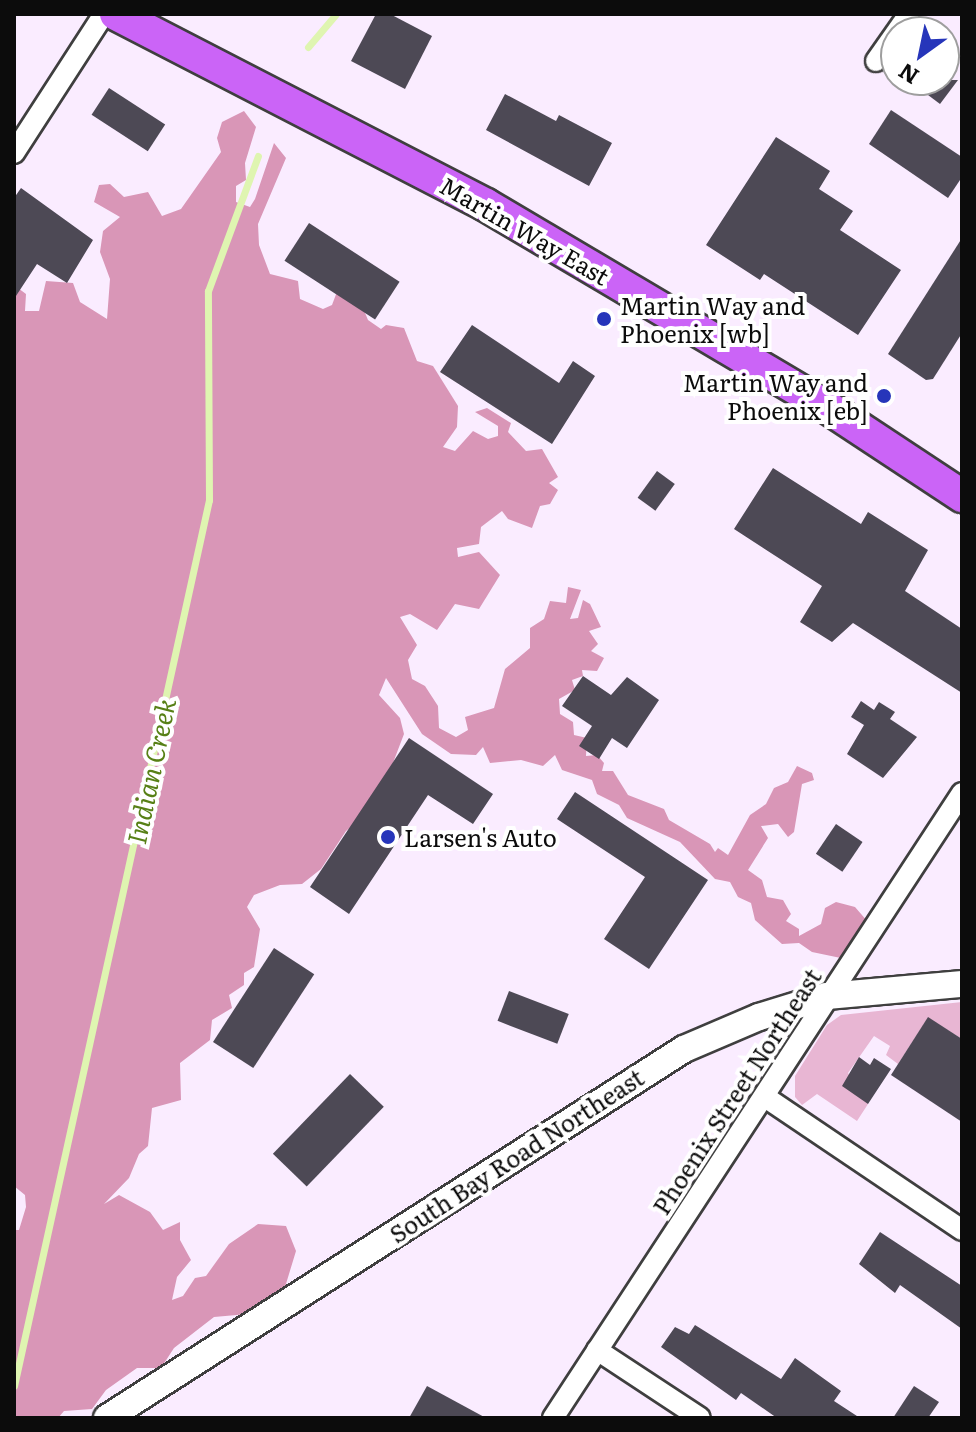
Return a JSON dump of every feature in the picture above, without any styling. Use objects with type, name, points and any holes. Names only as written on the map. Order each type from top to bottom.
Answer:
[{"type":"main road","name":"Martin Way East","points":[[116,14],[486,205],[827,407],[962,496]]},
{"type":"street","points":[[14,153],[104,14]]},
{"type":"street","points":[[876,61],[909,14]]},
{"type":"street","name":"Phoenix Street Northeast","points":[[553,1418],[962,793]]},
{"type":"street","name":"South Bay Road Northeast","points":[[107,1418],[666,1059],[759,1017],[827,996],[962,984]]},
{"type":"street","points":[[765,1097],[962,1230]]},
{"type":"street","points":[[597,1350],[700,1418]]},
{"type":"shaded area","points":[[244,111],[256,127],[245,163],[246,180],[236,186],[236,202],[250,207],[274,143],[286,158],[258,224],[259,245],[270,274],[298,281],[300,299],[323,309],[332,305],[338,289],[358,296],[368,320],[381,329],[386,325],[404,328],[417,361],[433,366],[458,406],[457,427],[443,447],[455,451],[473,431],[488,439],[498,436],[498,426],[475,412],[487,408],[511,423],[508,432],[526,451],[542,449],[558,477],[549,483],[558,490],[550,504],[540,506],[532,528],[508,519],[502,511],[481,527],[479,544],[457,548],[458,557],[479,552],[500,575],[479,609],[455,604],[437,630],[410,614],[400,617],[417,645],[408,660],[412,679],[425,686],[438,706],[439,728],[456,737],[468,730],[465,717],[494,708],[505,669],[530,648],[530,628],[544,619],[550,601],[566,603],[568,587],[581,590],[570,619],[578,618],[583,600],[590,604],[601,627],[589,631],[598,644],[591,651],[604,658],[597,671],[582,670],[583,676],[572,680],[575,690],[559,699],[560,714],[573,722],[574,735],[587,738],[586,756],[597,755],[604,763],[602,771],[613,771],[628,795],[664,809],[669,820],[710,844],[715,852],[718,848],[728,855],[750,815],[766,804],[774,788],[788,782],[797,766],[812,773],[814,780],[802,784],[794,832],[788,837],[778,824],[761,826],[768,838],[748,870],[762,880],[767,897],[783,900],[791,914],[786,921],[799,929],[799,936],[821,924],[825,908],[836,902],[855,907],[868,922],[860,962],[812,952],[799,943],[782,944],[755,920],[751,903],[738,897],[730,882],[715,879],[680,842],[627,818],[619,805],[597,794],[592,780],[562,770],[555,755],[543,766],[521,760],[490,763],[483,747],[476,755],[451,754],[422,734],[386,678],[379,695],[400,718],[404,734],[388,776],[366,814],[346,831],[321,869],[302,884],[280,885],[254,895],[247,907],[260,929],[254,967],[244,973],[244,985],[229,995],[232,1008],[212,1020],[210,1040],[180,1063],[181,1100],[152,1108],[148,1146],[139,1154],[129,1178],[104,1204],[119,1195],[150,1212],[163,1230],[180,1222],[180,1240],[191,1260],[177,1277],[172,1300],[183,1296],[195,1278],[206,1276],[229,1244],[258,1224],[286,1226],[296,1251],[282,1297],[260,1313],[214,1317],[174,1348],[161,1368],[137,1368],[106,1390],[92,1409],[64,1411],[58,1418],[14,1418],[14,1230],[19,1230],[26,1207],[25,1195],[14,1186],[14,285],[26,294],[25,311],[39,311],[46,281],[73,283],[80,302],[107,319],[110,279],[100,252],[103,231],[120,217],[94,202],[99,185],[110,184],[124,197],[148,192],[162,216],[181,209],[221,152],[217,138],[222,122]]},
{"type":"shaded area","points":[[962,1002],[962,1039],[928,1018],[898,1064],[886,1055],[890,1046],[874,1036],[848,1073],[868,1104],[857,1121],[817,1094],[802,1105],[795,1097],[795,1076],[827,1025],[841,1015]]},
{"type":"building","points":[[376,14],[390,14],[432,36],[405,89],[351,61]]},
{"type":"building","points":[[109,88],[165,124],[148,151],[92,115]]},
{"type":"building","points":[[505,94],[556,121],[559,115],[612,143],[589,186],[486,130]]},
{"type":"building","points":[[929,96],[946,96],[940,104]]},
{"type":"building","points":[[891,110],[962,157],[962,177],[948,198],[869,144]]},
{"type":"building","points":[[776,137],[830,171],[819,189],[853,211],[840,230],[901,270],[858,335],[764,274],[760,280],[706,245]]},
{"type":"building","points":[[21,188],[93,240],[67,283],[37,264],[14,299],[14,198]]},
{"type":"building","points":[[309,223],[400,282],[375,320],[284,261]]},
{"type":"building","points":[[962,238],[962,333],[933,379],[926,380],[888,354]]},
{"type":"building","points":[[472,325],[559,383],[573,361],[595,376],[552,444],[440,372]]},
{"type":"building","points":[[773,468],[861,524],[868,512],[928,550],[905,591],[962,629],[962,693],[853,623],[832,642],[800,622],[822,586],[734,529]]},
{"type":"building","points":[[657,471],[675,484],[655,511],[638,498]]},
{"type":"building","points":[[583,676],[611,695],[627,677],[659,700],[627,748],[612,738],[599,759],[579,746],[592,726],[562,706]]},
{"type":"building","points":[[861,701],[874,710],[879,702],[895,712],[890,719],[917,737],[883,778],[847,754],[864,725],[851,717]]},
{"type":"building","points":[[409,738],[493,794],[473,824],[428,795],[349,914],[310,887]]},
{"type":"building","points":[[575,792],[708,880],[649,969],[604,939],[645,877],[557,819]]},
{"type":"building","points":[[836,824],[863,842],[842,872],[816,854]]},
{"type":"building","points":[[274,948],[314,974],[253,1068],[213,1042]]},
{"type":"building","points":[[509,991],[569,1014],[557,1044],[498,1021]]},
{"type":"building","points":[[928,1017],[962,1039],[962,1122],[891,1075]]},
{"type":"building","points":[[859,1057],[870,1065],[874,1058],[891,1069],[868,1104],[842,1086]]},
{"type":"building","points":[[350,1074],[384,1107],[307,1186],[273,1154]]},
{"type":"building","points":[[880,1232],[962,1286],[962,1329],[900,1285],[895,1293],[859,1264]]},
{"type":"building","points":[[695,1325],[781,1379],[795,1358],[841,1391],[834,1401],[860,1418],[777,1418],[741,1393],[736,1400],[661,1347],[675,1327],[689,1334]]},
{"type":"building","points":[[427,1386],[486,1418],[409,1418]]},
{"type":"building","points":[[914,1386],[939,1402],[928,1418],[893,1418]]},
{"type":"waterway","name":"Indian Creek","points":[[308,47],[336,14]]},
{"type":"waterway","name":"Indian Creek","points":[[14,1386],[209,500],[208,291],[258,156]]},
{"type":"place","name":"Martin Way and Phoenix [wb]","points":[[604,319]]},
{"type":"place","name":"Martin Way and Phoenix [eb]","points":[[884,396]]},
{"type":"place","name":"Larsen's Auto","points":[[388,837]]}]
